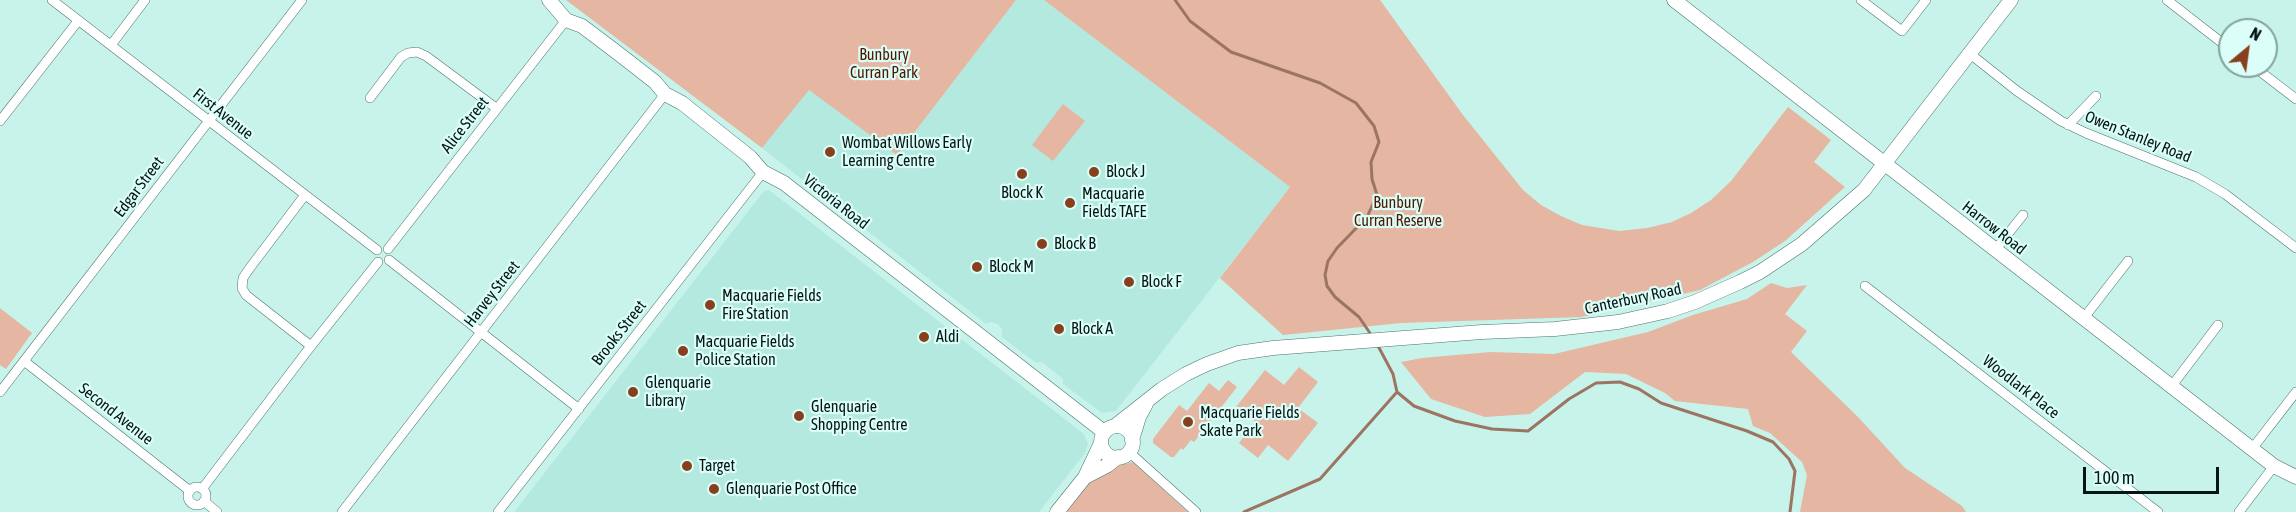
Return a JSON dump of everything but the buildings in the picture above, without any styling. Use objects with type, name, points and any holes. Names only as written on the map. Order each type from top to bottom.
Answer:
[{"type":"street","name":"First Avenue","points":[[52,0],[377,250]]},
{"type":"street","points":[[111,45],[145,0]]},
{"type":"street","name":"Edgar Street","points":[[0,392],[302,0]]},
{"type":"street","name":"Victoria Road","points":[[549,0],[566,20],[582,26],[656,82],[665,94],[682,103],[750,157],[763,172],[784,183],[1107,434]]},
{"type":"street","name":"Harrow Road","points":[[1674,0],[2274,466],[2296,477]]},
{"type":"street","points":[[1861,0],[1902,32],[1926,0]]},
{"type":"street","name":"Canterbury Road","points":[[1107,434],[1162,389],[1207,364],[1238,353],[1316,345],[1555,329],[1618,322],[1668,311],[1695,302],[1760,272],[1802,244],[1855,199],[2011,0]]},
{"type":"street","points":[[2167,0],[2218,40]]},
{"type":"street","name":"Alice Street","points":[[388,249],[566,20]]},
{"type":"street","points":[[0,121],[78,21]]},
{"type":"street","points":[[370,98],[401,57],[417,52],[426,56],[496,108]]},
{"type":"street","name":"Owen Stanley Road","points":[[1969,53],[2017,91],[2068,125],[2196,177],[2225,194],[2296,248]]},
{"type":"street","points":[[2269,78],[2296,99]]},
{"type":"street","name":"Harvey Street","points":[[342,512],[665,94]]},
{"type":"street","points":[[2068,125],[2096,96]]},
{"type":"street","name":"Brooks Street","points":[[498,512],[763,172]]},
{"type":"street","points":[[305,195],[249,268],[243,278],[242,288],[246,295],[311,346]]},
{"type":"street","points":[[1995,250],[2023,215]]},
{"type":"street","points":[[382,247],[388,249],[391,255],[389,260],[386,263],[378,262],[375,256],[377,250],[382,247]]},
{"type":"street","points":[[389,260],[579,409]]},
{"type":"street","points":[[2083,319],[2128,261]]},
{"type":"street","points":[[202,489],[378,262]]},
{"type":"street","name":"Woodlark Place","points":[[1865,286],[2158,512]]},
{"type":"street","points":[[2171,387],[2218,325]]},
{"type":"street","name":"Second Avenue","points":[[24,361],[190,491]]},
{"type":"street","points":[[2252,449],[2296,392]]},
{"type":"street","name":"Canterbury Road","points":[[1126,450],[1147,402]]},
{"type":"street","points":[[1057,512],[1084,477],[1107,434],[1126,430],[1126,450],[1196,512]]},
{"type":"street","points":[[1107,434],[1107,454],[1126,450]]},
{"type":"street","points":[[1084,477],[1108,465],[1126,450]]},
{"type":"street","points":[[2239,512],[2274,466]]},
{"type":"street","points":[[196,487],[202,489],[205,495],[204,501],[198,505],[191,503],[188,497],[190,491],[196,487]]},
{"type":"street","points":[[204,501],[218,512]]},
{"type":"street","points":[[184,512],[191,503]]},
{"type":"shaded area","name":"Macquarie Fields TAFE","points":[[1016,0],[1044,0],[1290,187],[1116,411],[1102,413],[1063,384],[1063,379],[1042,362],[1036,363],[1002,337],[1002,330],[998,324],[991,322],[986,324],[762,148],[809,89],[897,155]]},
{"type":"shaded area","points":[[769,190],[1084,434],[1088,444],[1085,453],[1039,512],[514,512],[764,191]]},
{"type":"green space","name":"Bunbury Curran Park","points":[[566,0],[1016,0],[897,155],[809,90],[762,148]]},
{"type":"green space","name":"Bunbury Curran Reserve","points":[[1044,0],[1380,0],[1463,115],[1523,190],[1541,205],[1582,225],[1619,231],[1647,228],[1672,222],[1691,213],[1711,200],[1731,181],[1788,107],[1831,140],[1814,162],[1845,187],[1785,241],[1753,262],[1700,290],[1582,317],[1401,323],[1283,335],[1220,278],[1290,187]]},
{"type":"green space","points":[[1063,104],[1085,121],[1053,161],[1032,145]]},
{"type":"green space","points":[[1771,283],[1787,288],[1807,285],[1785,314],[1807,331],[1791,352],[1858,417],[1905,468],[1962,506],[1966,512],[1800,512],[1807,475],[1802,462],[1770,433],[1753,426],[1748,409],[1675,401],[1665,393],[1626,374],[1585,372],[1530,414],[1485,417],[1431,399],[1401,362],[1491,352],[1554,354],[1648,332],[1693,315],[1747,299]]},
{"type":"green space","points":[[0,308],[32,333],[6,369],[0,365]]},
{"type":"green space","points":[[1299,367],[1318,382],[1298,408],[1318,423],[1288,461],[1268,445],[1258,458],[1239,443],[1255,422],[1236,407],[1265,370],[1284,385]]},
{"type":"green space","name":"Macquarie Fields Skate Park","points":[[1228,380],[1237,387],[1194,442],[1191,440],[1174,457],[1153,443],[1153,439],[1179,405],[1187,411],[1209,383],[1219,391]]},
{"type":"green space","points":[[1133,462],[1188,512],[1065,512],[1095,472]]},
{"type":"waterway","points":[[1175,0],[1190,21],[1231,52],[1320,83],[1356,103],[1374,126],[1379,142],[1371,162],[1372,179],[1377,195],[1367,217],[1337,248],[1328,261],[1325,275],[1327,286],[1335,297],[1359,317],[1372,336]]},
{"type":"waterway","points":[[1377,344],[1393,374],[1397,392],[1414,406],[1455,421],[1492,429],[1528,431],[1569,399],[1596,383],[1620,382],[1639,389],[1661,403],[1747,431],[1773,442],[1789,459],[1795,471],[1790,512]]},
{"type":"waterway","points":[[1244,512],[1320,479],[1397,392]]},
{"type":"place","name":"Wombat Willows Early Learning Centre","points":[[830,152]]},
{"type":"place","name":"Block J","points":[[1094,172]]},
{"type":"place","name":"Block K","points":[[1022,174]]},
{"type":"place","name":"Macquarie Fields TAFE","points":[[1070,203]]},
{"type":"place","name":"Block B","points":[[1042,244]]},
{"type":"place","name":"Block M","points":[[977,267]]},
{"type":"place","name":"Block F","points":[[1129,282]]},
{"type":"place","name":"Macquarie Fields Fire Station","points":[[710,305]]},
{"type":"place","name":"Block A","points":[[1059,329]]},
{"type":"place","name":"Aldi","points":[[924,337]]},
{"type":"place","name":"Macquarie Fields Police Station","points":[[683,351]]},
{"type":"place","name":"Glenquarie Library","points":[[633,392]]},
{"type":"place","name":"Glenquarie Shopping Centre","points":[[799,416]]},
{"type":"place","name":"Macquarie Fields Skate Park","points":[[1188,422]]},
{"type":"place","name":"Target","points":[[687,466]]},
{"type":"place","name":"Glenquarie Post Office","points":[[714,489]]}]
